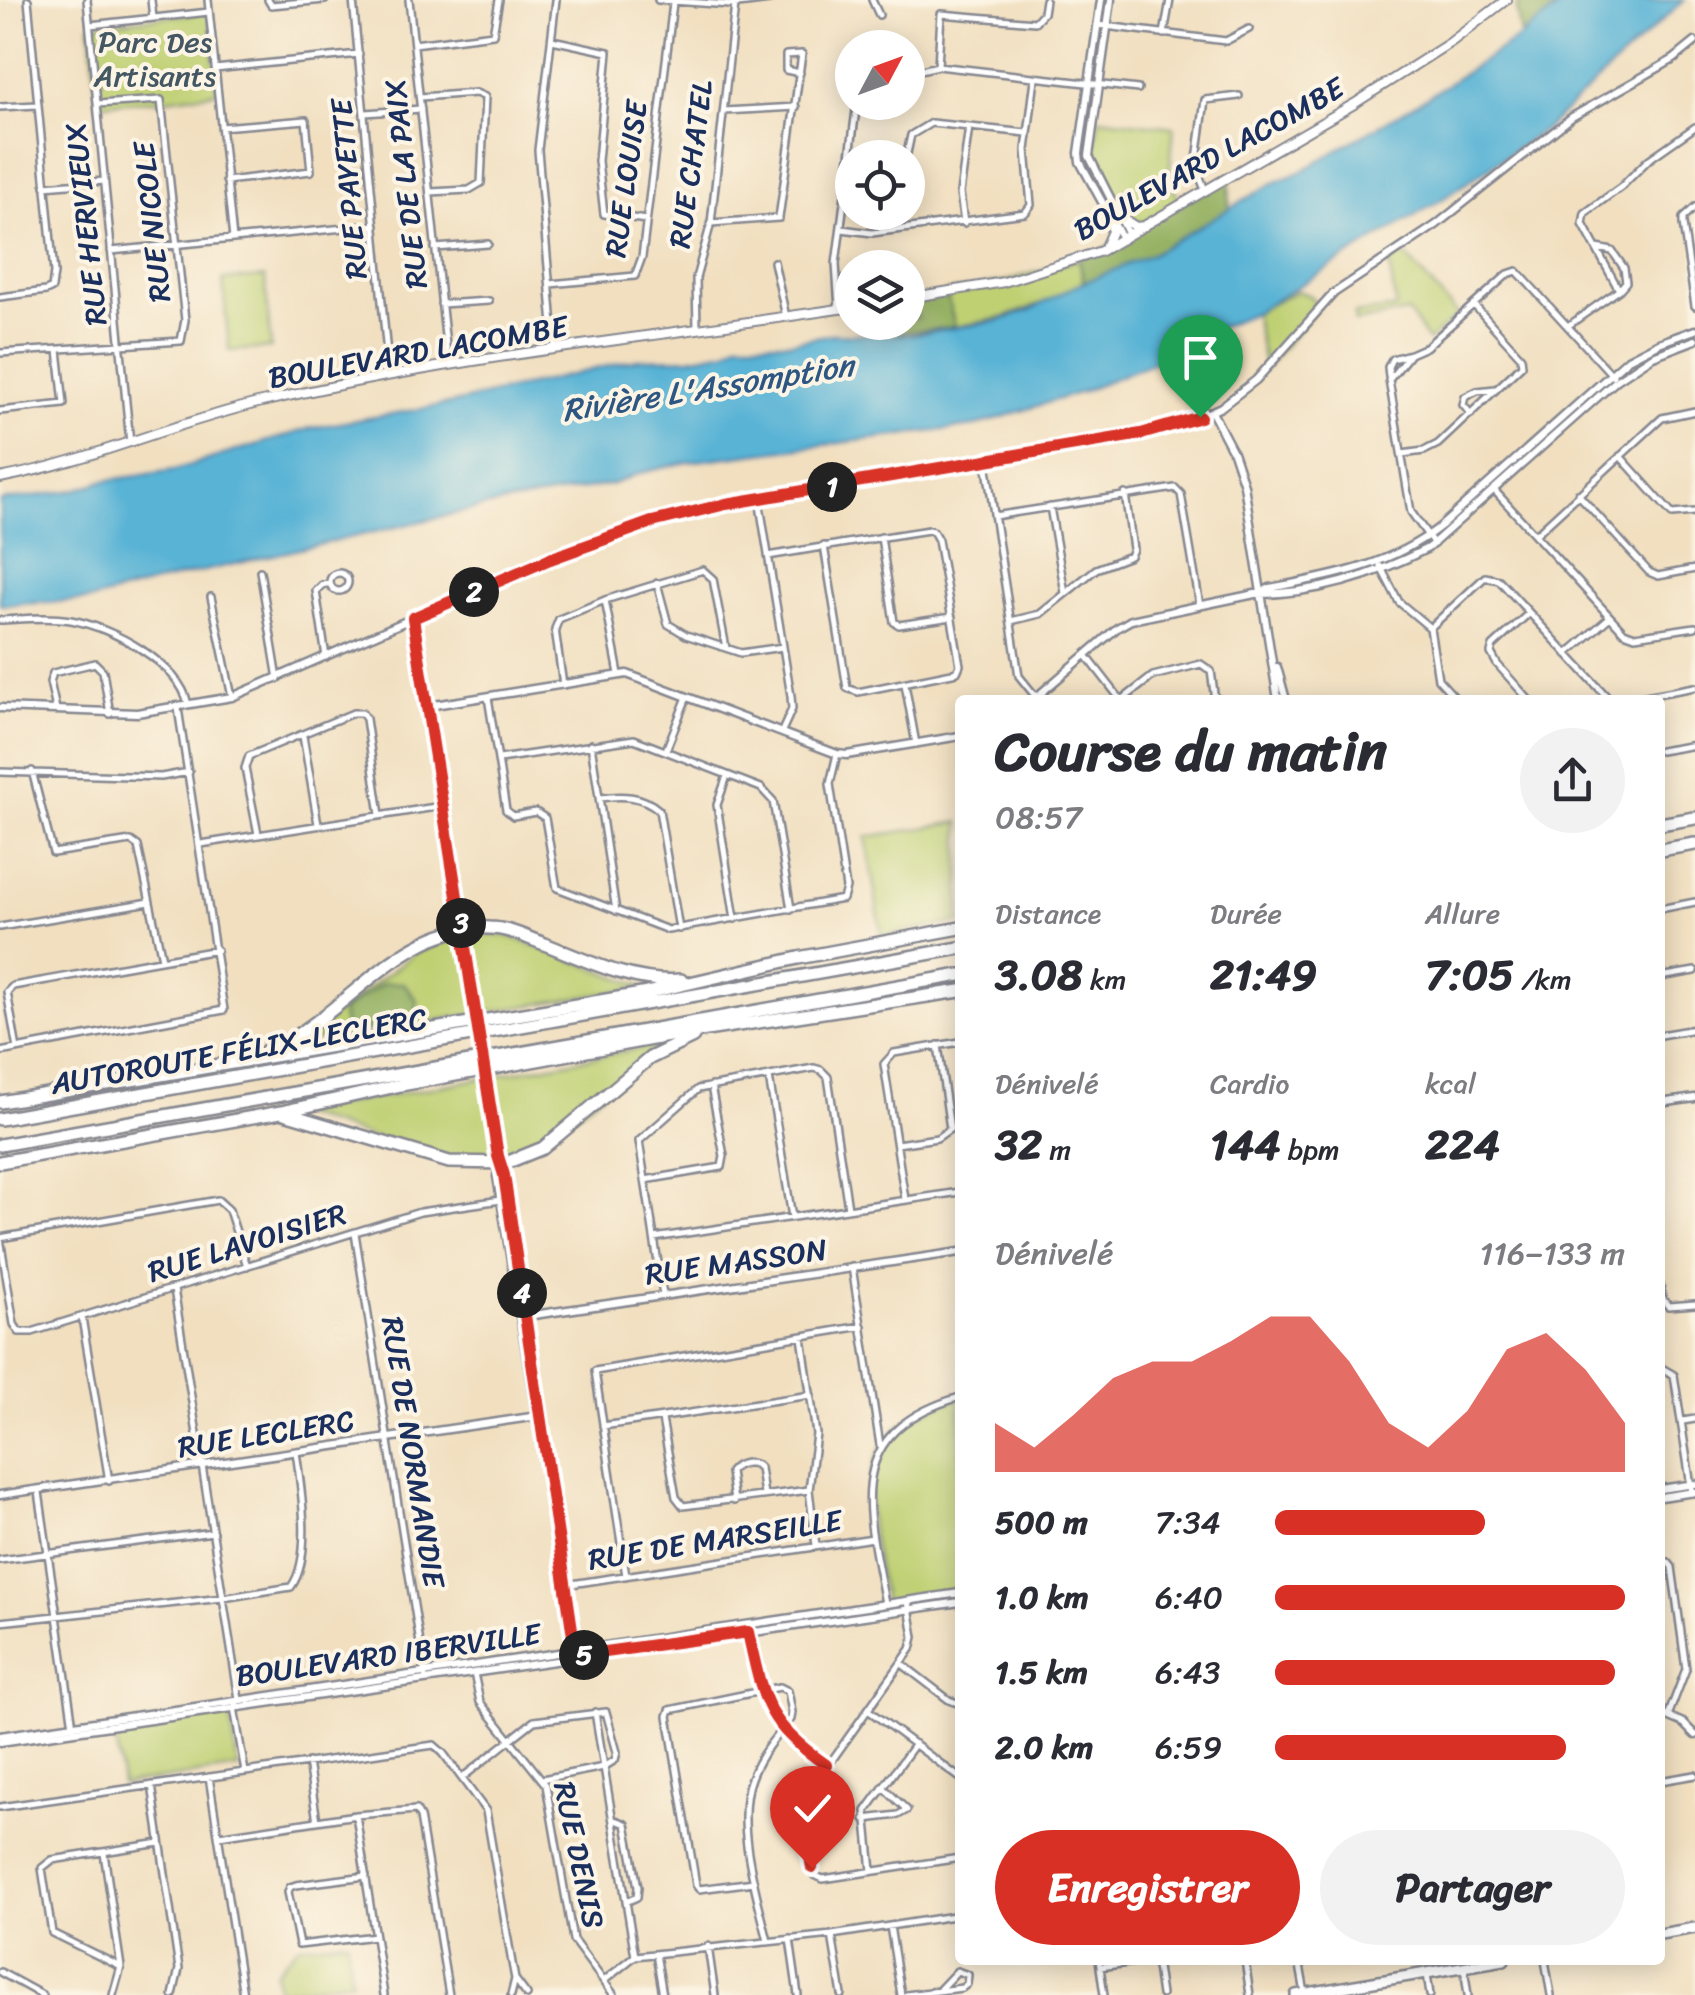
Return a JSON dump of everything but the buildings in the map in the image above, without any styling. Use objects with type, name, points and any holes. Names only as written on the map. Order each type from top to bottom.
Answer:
[{"type":"highway","points":[[1665,823],[1695,818]]},
{"type":"highway","points":[[1665,849],[1695,844]]},
{"type":"highway","points":[[247,1058],[291,1038],[418,945],[462,930],[510,931],[643,979],[706,978]]},
{"type":"highway","points":[[0,1102],[642,994],[955,931]]},
{"type":"highway","name":"AUTOROUTE FÉLIX-LECLERC","points":[[0,1119],[955,949]]},
{"type":"highway","name":"AUTOROUTE FÉLIX-LECLERC","points":[[0,1145],[955,976]]},
{"type":"highway","points":[[0,1162],[280,1112],[408,1084],[955,988]]},
{"type":"highway","points":[[280,1112],[455,1163],[499,1164],[543,1148],[659,1052],[720,1028]]},
{"type":"main road","name":"BOULEVARD LACOMBE","points":[[925,295],[1004,282],[1102,250],[1126,238],[1435,53],[1506,0]]},
{"type":"main road","points":[[1102,250],[1115,217],[1136,227],[1150,225]]},
{"type":"main road","name":"BOULEVARD LACOMBE","points":[[0,478],[71,462],[258,403],[389,375],[835,310]]},
{"type":"main road","points":[[1665,1933],[1695,1928]]},
{"type":"main road","points":[[1301,1994],[1475,1965]]},
{"type":"street","points":[[0,296],[46,292],[52,288],[54,272],[28,0]]},
{"type":"street","name":"RUE HERVIEUX","points":[[88,0],[130,443]]},
{"type":"street","points":[[150,0],[152,18]]},
{"type":"street","points":[[208,0],[233,239]]},
{"type":"street","points":[[268,0],[271,5],[286,6],[325,0]]},
{"type":"street","name":"RUE PAYETTE","points":[[353,0],[389,375]]},
{"type":"street","name":"RUE DE LA PAIX","points":[[410,0],[448,364]]},
{"type":"street","points":[[414,44],[493,34],[499,0]]},
{"type":"street","points":[[555,349],[538,146],[556,0]]},
{"type":"street","points":[[658,0],[736,4],[770,0]]},
{"type":"street","points":[[872,0],[879,15]]},
{"type":"street","points":[[938,66],[941,14],[1035,22],[1042,16],[1045,0]]},
{"type":"street","points":[[1101,0],[1089,156],[1126,238]]},
{"type":"street","points":[[1093,85],[1110,0]]},
{"type":"street","points":[[1164,34],[1170,0]]},
{"type":"street","name":"RUE LOUISE","points":[[550,284],[635,276],[642,258],[674,2]]},
{"type":"street","name":"RUE CHATEL","points":[[696,330],[696,278],[711,222],[736,4]]},
{"type":"street","points":[[90,24],[209,12]]},
{"type":"street","points":[[1097,25],[1226,41],[1249,28]]},
{"type":"street","points":[[551,40],[608,52],[598,162],[604,214],[646,220]]},
{"type":"street","points":[[0,708],[110,714],[178,708],[232,697],[516,573],[635,528],[759,499],[1157,430],[1212,412],[1253,382],[1319,306],[1348,282],[1426,232],[1572,118],[1674,59],[1695,42]]},
{"type":"street","points":[[215,69],[359,54]]},
{"type":"street","points":[[711,222],[780,218],[796,107],[800,73],[802,54],[786,55],[786,70],[800,73]]},
{"type":"street","points":[[925,69],[938,66],[1138,90]]},
{"type":"street","points":[[925,227],[1006,218],[1029,210],[1028,133],[1035,78]]},
{"type":"street","points":[[420,97],[476,92],[485,97],[481,184],[469,190],[430,192]]},
{"type":"street","points":[[1206,192],[1196,167],[1205,100],[1240,96]]},
{"type":"street","name":"RUE NICOLE","points":[[0,353],[180,341],[185,320],[160,100],[97,104]]},
{"type":"street","points":[[0,107],[37,105]]},
{"type":"street","points":[[722,112],[796,107]]},
{"type":"street","points":[[364,113],[421,109]]},
{"type":"street","points":[[221,126],[306,120],[308,137],[311,171],[226,181]]},
{"type":"street","points":[[911,140],[923,125],[1028,133]]},
{"type":"street","points":[[964,223],[960,193],[969,126]]},
{"type":"street","points":[[1619,290],[1583,224],[1585,213],[1621,187],[1648,160],[1695,128]]},
{"type":"street","points":[[45,186],[104,182]]},
{"type":"street","points":[[1695,207],[1683,218],[1695,306]]},
{"type":"street","points":[[111,250],[375,225]]},
{"type":"street","points":[[850,230],[900,230]]},
{"type":"street","points":[[436,248],[488,244]]},
{"type":"street","points":[[1569,325],[1626,282],[1624,268],[1612,250],[1596,248]]},
{"type":"street","points":[[774,262],[786,317]]},
{"type":"street","points":[[1434,544],[1411,512],[1389,380],[1392,359],[1426,347],[1508,274],[1517,271],[1614,376]]},
{"type":"street","points":[[442,304],[489,301]]},
{"type":"street","points":[[1402,454],[1430,449],[1519,370],[1520,356],[1474,305]]},
{"type":"street","points":[[1039,695],[1131,620],[1381,567],[1434,544],[1642,351],[1695,330]]},
{"type":"street","points":[[1614,376],[1695,340]]},
{"type":"street","points":[[0,411],[64,404],[58,350]]},
{"type":"street","points":[[1389,380],[1410,354]]},
{"type":"street","points":[[1471,414],[1463,405],[1465,397],[1497,389]]},
{"type":"street","points":[[1535,535],[1662,418],[1695,411]]},
{"type":"street","points":[[1212,412],[1242,475],[1260,593],[1285,695]]},
{"type":"street","points":[[1620,456],[1672,514],[1695,512]]},
{"type":"street","points":[[986,462],[1019,676],[1031,695]]},
{"type":"street","points":[[994,516],[1168,487],[1178,491],[1200,606]]},
{"type":"street","points":[[1492,487],[1624,632],[1635,636],[1695,628]]},
{"type":"street","points":[[1381,567],[1492,487]]},
{"type":"street","points":[[1011,620],[1040,614],[1106,562],[1132,554],[1126,494]]},
{"type":"street","points":[[1578,494],[1649,572],[1658,576],[1695,569]]},
{"type":"street","points":[[759,499],[792,709],[782,731]]},
{"type":"street","points":[[1050,507],[1064,593]]},
{"type":"street","points":[[768,556],[824,546],[930,530],[936,535],[959,670],[955,674],[858,692],[847,688],[824,546]]},
{"type":"street","points":[[881,537],[894,622],[900,625],[952,617]]},
{"type":"street","points":[[1381,567],[1402,607],[1430,628],[1438,679],[1452,695]]},
{"type":"street","points":[[563,685],[556,622],[562,616],[703,570],[711,574],[726,648]]},
{"type":"street","points":[[260,571],[278,679]]},
{"type":"street","points":[[1430,628],[1485,577],[1491,576],[1499,580],[1605,695]]},
{"type":"street","points":[[326,657],[316,591],[330,583]]},
{"type":"street","points":[[657,583],[668,624],[686,635],[752,653],[783,647]]},
{"type":"street","points":[[211,597],[232,697]]},
{"type":"street","points":[[606,600],[619,674]]},
{"type":"street","points":[[1525,695],[1491,653],[1493,646],[1529,614]]},
{"type":"street","points":[[1566,655],[1610,616]]},
{"type":"street","points":[[413,618],[486,1085],[504,1175],[576,1653]]},
{"type":"street","points":[[0,620],[69,620],[114,634],[175,677],[184,688],[188,706]]},
{"type":"street","points":[[1086,655],[1117,695]]},
{"type":"street","points":[[1274,656],[1278,695]]},
{"type":"street","points":[[57,712],[50,682],[53,673],[95,663],[103,671],[110,714]]},
{"type":"street","points":[[1128,695],[1160,673],[1201,664],[1209,667],[1214,695]]},
{"type":"street","points":[[428,706],[619,674],[642,679],[847,756],[955,737]]},
{"type":"street","points":[[905,684],[916,744]]},
{"type":"street","points":[[1651,695],[1695,687]]},
{"type":"street","points":[[666,750],[687,696]]},
{"type":"street","points":[[488,697],[505,806],[510,814],[536,812],[545,818],[557,888],[661,929],[792,910],[839,901],[846,895],[830,784],[837,754]]},
{"type":"street","points":[[0,1052],[221,1012],[224,1006],[217,950],[178,708]]},
{"type":"street","points":[[258,834],[246,763],[253,753],[353,713],[366,718],[380,815]]},
{"type":"street","points":[[303,736],[318,824]]},
{"type":"street","points":[[498,759],[634,738],[761,788],[772,795],[792,910]]},
{"type":"street","points":[[591,744],[616,911]]},
{"type":"street","points":[[1665,751],[1695,746]]},
{"type":"street","points":[[32,771],[50,850],[56,854],[134,842],[140,852],[162,958]]},
{"type":"street","points":[[0,772],[139,777],[189,772]]},
{"type":"street","points":[[728,776],[718,805],[735,920]]},
{"type":"street","points":[[600,798],[624,795],[651,803],[659,810],[679,929]]},
{"type":"street","points":[[201,844],[442,806]]},
{"type":"street","points":[[0,927],[150,902]]},
{"type":"street","points":[[1665,907],[1695,902]]},
{"type":"street","points":[[17,1050],[7,992],[10,987],[217,950]]},
{"type":"street","points":[[1665,976],[1695,971]]},
{"type":"street","points":[[1665,1033],[1695,1029]]},
{"type":"street","points":[[905,1199],[883,1070],[886,1060],[894,1054],[955,1043]]},
{"type":"street","points":[[897,1144],[943,1137],[950,1129],[938,1046]]},
{"type":"street","points":[[663,1295],[641,1137],[694,1091],[814,1068],[821,1070],[828,1077],[848,1208]]},
{"type":"street","points":[[769,1076],[792,1217]]},
{"type":"street","points":[[645,1180],[722,1167],[724,1156],[711,1086]]},
{"type":"street","points":[[1665,1102],[1695,1098]]},
{"type":"street","points":[[499,1164],[496,1176],[523,1316]]},
{"type":"street","points":[[654,1238],[955,1193]]},
{"type":"street","points":[[0,1238],[218,1200],[229,1210],[247,1266]]},
{"type":"street","name":"RUE LAVOISIER","points":[[0,1238],[14,1324],[19,1332],[32,1332],[420,1212],[500,1200]]},
{"type":"street","name":"RUE DE NORMANDIE","points":[[355,1232],[425,1675]]},
{"type":"street","name":"RUE MASSON","points":[[523,1316],[955,1253]]},
{"type":"street","points":[[852,1267],[880,1445],[869,1489],[885,1603]]},
{"type":"street","points":[[174,1289],[223,1598],[244,1772]]},
{"type":"street","points":[[1665,1302],[1668,1306],[1695,1304]]},
{"type":"street","points":[[82,1318],[109,1480]]},
{"type":"street","points":[[626,1576],[594,1370],[862,1326]]},
{"type":"street","points":[[802,1336],[816,1434],[809,1490],[816,1546]]},
{"type":"street","points":[[1665,1370],[1674,1375],[1693,1488]]},
{"type":"street","points":[[603,1426],[811,1395]]},
{"type":"street","points":[[880,1445],[909,1419],[955,1398]]},
{"type":"street","name":"RUE LECLERC","points":[[0,1495],[538,1416]]},
{"type":"street","points":[[662,1419],[678,1503],[688,1507],[809,1490]]},
{"type":"street","points":[[1683,1421],[1695,1419]]},
{"type":"street","points":[[0,1622],[223,1598],[295,1584],[305,1517],[296,1452]]},
{"type":"street","points":[[734,1501],[730,1472],[737,1465],[750,1463],[760,1468],[764,1496]]},
{"type":"street","points":[[1665,1488],[1693,1488]]},
{"type":"street","points":[[1665,1496],[1693,1488]]},
{"type":"street","points":[[39,1492],[74,1728]]},
{"type":"street","points":[[0,1560],[212,1532]]},
{"type":"street","name":"RUE DE MARSEILLE","points":[[565,1585],[873,1538]]},
{"type":"street","points":[[1665,1562],[1672,1566],[1686,1668],[1665,1712]]},
{"type":"street","name":"BOULEVARD IBERVILLE","points":[[0,1739],[955,1595]]},
{"type":"street","name":"BOULEVARD IBERVILLE","points":[[748,1629],[885,1603],[955,1602]]},
{"type":"street","points":[[909,1605],[914,1643],[808,1794],[805,1809],[812,1868],[818,1878],[955,1859]]},
{"type":"street","points":[[748,1629],[761,1692],[782,1729],[826,1765]]},
{"type":"street","name":"BOULEVARD IBERVILLE","points":[[425,1675],[474,1672],[576,1653]]},
{"type":"street","points":[[902,1664],[955,1702]]},
{"type":"street","points":[[1686,1668],[1695,1671]]},
{"type":"street","name":"RUE DENIS","points":[[474,1672],[478,1699],[548,1791],[573,1940],[614,1995]]},
{"type":"street","points":[[754,1882],[699,1890],[696,1885],[668,1716],[670,1710],[774,1688],[788,1691],[792,1712],[760,1759],[747,1792],[746,1817],[754,1882],[768,1941]]},
{"type":"street","points":[[463,1777],[534,1721],[602,1710],[609,1716],[617,1752],[615,1760],[604,1768],[542,1779]]},
{"type":"street","points":[[868,1710],[955,1774]]},
{"type":"street","points":[[595,1712],[635,1956]]},
{"type":"street","points":[[1665,1714],[1683,1723],[1695,1735]]},
{"type":"street","points":[[0,1807],[428,1744],[440,1748],[486,1811],[514,1979],[511,1995]]},
{"type":"street","points":[[872,1871],[866,1811],[914,1744]]},
{"type":"street","points":[[308,1762],[317,1821]]},
{"type":"street","points":[[1665,1779],[1695,1775]]},
{"type":"street","points":[[210,1777],[244,1995]]},
{"type":"street","points":[[152,1785],[179,1969],[172,1995]]},
{"type":"street","points":[[865,1819],[907,1810],[883,1787]]},
{"type":"street","points":[[219,1836],[408,1808],[418,1812],[449,1995]]},
{"type":"street","points":[[356,1815],[384,1995]]},
{"type":"street","points":[[611,1819],[626,1824],[638,1887],[636,1897],[626,1902]]},
{"type":"street","points":[[121,1967],[52,1933],[42,1868],[52,1860],[160,1843]]},
{"type":"street","points":[[104,1853],[121,1967],[114,1995]]},
{"type":"street","points":[[366,1876],[296,1885],[288,1892],[299,1946],[374,1936]]},
{"type":"street","points":[[604,1980],[635,1956],[656,1952],[832,1935],[955,1916]]},
{"type":"street","points":[[890,1926],[904,1995],[964,1987],[968,1975],[957,1971],[940,1989]]},
{"type":"street","points":[[832,1935],[842,1995]]},
{"type":"street","points":[[790,1938],[798,1995]]},
{"type":"street","points":[[708,1946],[715,1995]]},
{"type":"street","points":[[656,1952],[663,1995]]},
{"type":"street","points":[[1099,1965],[1104,1995]]},
{"type":"street","points":[[1154,1965],[1161,1995]]},
{"type":"street","points":[[1245,1965],[1250,1995]]},
{"type":"street","points":[[1299,1965],[1301,1994]]},
{"type":"street","points":[[1546,1965],[1551,1995]]},
{"type":"street","points":[[1464,1967],[1468,1995]]},
{"type":"street","points":[[0,1972],[42,1995]]},
{"type":"street","points":[[1427,1974],[1430,1995]]},
{"type":"street","points":[[514,1979],[527,1995]]},
{"type":"street","points":[[1372,1982],[1374,1995]]},
{"type":"green space","points":[[1522,0],[1568,0],[1521,36],[1516,8]]},
{"type":"green space","name":"Parc Des Artisants","points":[[209,12],[217,92],[97,104],[90,25]]},
{"type":"green space","points":[[1099,118],[1174,127],[1169,179],[1181,203],[1153,221],[1136,223],[1121,214],[1093,159]]},
{"type":"green space","points":[[1230,175],[1229,209],[1085,287],[1079,259],[1101,251]]},
{"type":"green space","points":[[1404,254],[1458,315],[1428,341],[1408,312],[1355,322],[1354,314],[1396,308],[1389,263]]},
{"type":"green space","points":[[1079,259],[1085,287],[1005,317],[955,327],[946,292],[1004,282]]},
{"type":"green space","points":[[265,277],[271,348],[229,351],[223,280]]},
{"type":"green space","points":[[1297,291],[1309,295],[1319,306],[1265,369],[1254,313]]},
{"type":"green space","points":[[947,296],[955,327],[925,330],[925,300]]},
{"type":"green space","points":[[955,823],[955,923],[882,936],[866,837]]},
{"type":"green space","points":[[509,936],[644,987],[297,1043],[415,953],[446,940]]},
{"type":"green space","points":[[384,983],[404,983],[417,1001],[417,1017],[397,1025],[351,1030],[344,1026],[342,1011]]},
{"type":"green space","points":[[659,1045],[556,1129],[511,1154],[489,1160],[471,1161],[422,1152],[296,1113]]},
{"type":"green space","points":[[955,1399],[955,1594],[885,1603],[871,1530],[871,1479],[877,1456],[889,1436],[928,1410]]},
{"type":"green space","points":[[230,1712],[238,1768],[122,1785],[114,1728]]},
{"type":"green space","points":[[347,1940],[351,1980],[278,1992],[275,1972],[299,1945]]},
{"type":"water","name":"Rivière L'Assomption","points":[[1568,0],[1684,0],[1547,128],[1444,198],[1254,313],[1202,335],[1169,356],[1081,392],[975,426],[688,462],[613,484],[484,507],[92,600],[0,605],[0,501],[174,470],[311,428],[454,403],[637,359],[689,358],[726,351],[739,342],[792,342],[831,334],[835,334],[835,340],[925,340],[925,332],[998,321],[1152,254],[1429,96]]},
{"type":"route","points":[[812,1868],[805,1809],[808,1794],[826,1765],[793,1741],[771,1712],[761,1692],[748,1632],[576,1656],[504,1175],[499,1164],[413,618],[550,559],[652,522],[726,504],[1141,434],[1200,417]]}]
